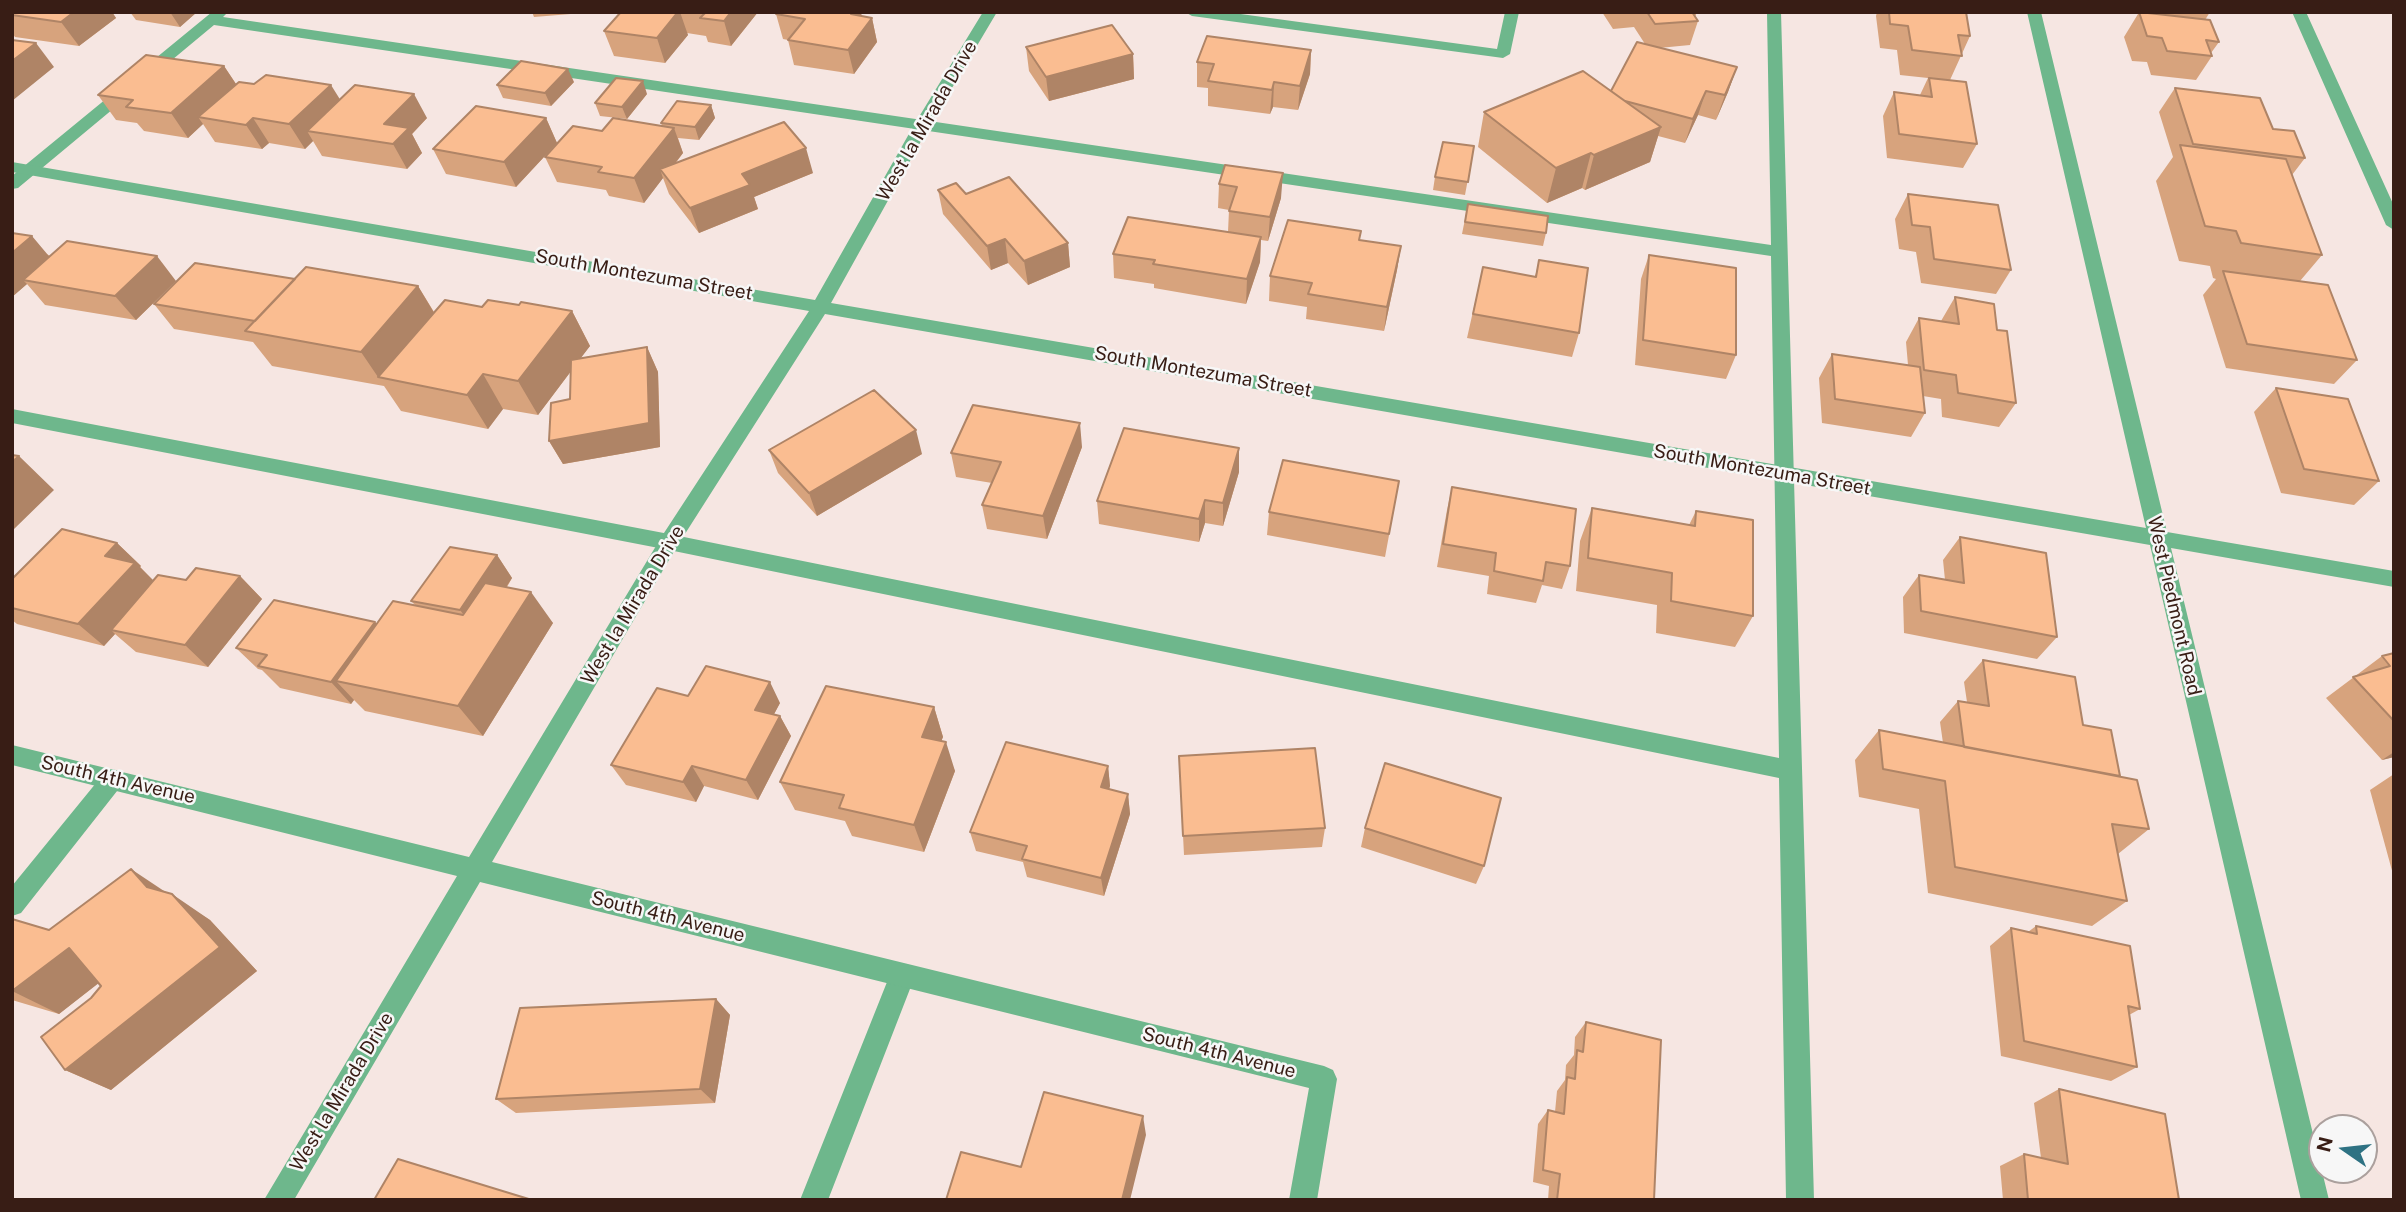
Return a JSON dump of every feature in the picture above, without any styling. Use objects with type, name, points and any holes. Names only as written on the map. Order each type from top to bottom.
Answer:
[{"type":"street","name":"West la Mirada Drive","points":[[278,1200],[669,542],[821,305],[922,125],[990,12]]},
{"type":"street","points":[[1192,12],[1251,16],[1503,54],[1512,12]]},
{"type":"street","points":[[1774,12],[1782,474],[1800,1200]]},
{"type":"street","name":"West Piedmont Road","points":[[2034,12],[2315,1200]]},
{"type":"street","points":[[2300,12],[2394,225]]},
{"type":"street","points":[[12,184],[21,168],[216,16],[922,125],[1779,252]]},
{"type":"street","name":"South Montezuma Street","points":[[21,168],[2394,579]]},
{"type":"street","points":[[12,416],[669,542],[1790,770]]},
{"type":"street","name":"South 4th Avenue","points":[[12,755],[1324,1079],[1303,1200]]},
{"type":"street","points":[[12,905],[113,779]]},
{"type":"street","points":[[814,1200],[902,976]]},
{"type":"building","points":[[12,12],[74,12],[61,22],[12,15]]},
{"type":"building","points":[[621,12],[678,12],[657,38],[604,31]]},
{"type":"building","points":[[702,12],[731,12],[724,21],[700,18],[705,13]]},
{"type":"building","points":[[853,12],[851,14],[872,18],[848,50],[788,40],[805,19],[776,14]]},
{"type":"building","points":[[1647,12],[1692,12],[1698,21],[1655,24]]},
{"type":"building","points":[[1889,12],[1966,12],[1970,36],[1958,35],[1962,56],[1912,50],[1908,26],[1890,24]]},
{"type":"building","points":[[2139,12],[2210,20],[2219,42],[2206,40],[2212,56],[2167,51],[2162,38],[2147,36]]},
{"type":"building","points":[[1112,25],[1133,54],[1046,77],[1026,47]]},
{"type":"building","points":[[1207,36],[1311,50],[1300,86],[1274,82],[1272,90],[1208,81],[1214,64],[1197,62]]},
{"type":"building","points":[[12,40],[36,43],[12,61]]},
{"type":"building","points":[[1637,42],[1737,67],[1725,95],[1706,91],[1693,119],[1625,101],[1611,91]]},
{"type":"building","points":[[146,55],[224,66],[171,113],[126,107],[133,100],[98,95]]},
{"type":"building","points":[[521,61],[568,69],[545,93],[497,85]]},
{"type":"building","points":[[1583,71],[1661,127],[1556,168],[1484,112]]},
{"type":"building","points":[[266,75],[331,85],[289,124],[253,118],[246,125],[198,117],[239,82],[254,84]]},
{"type":"building","points":[[616,78],[643,81],[622,107],[595,103]]},
{"type":"building","points":[[1929,78],[1966,82],[1977,144],[1899,134],[1894,92],[1932,97]]},
{"type":"building","points":[[355,85],[414,94],[384,124],[409,128],[393,144],[307,131]]},
{"type":"building","points":[[2175,88],[2260,98],[2273,129],[2294,131],[2305,158],[2193,144]]},
{"type":"building","points":[[677,101],[711,105],[695,127],[661,123]]},
{"type":"building","points":[[476,106],[546,118],[504,162],[433,149]]},
{"type":"building","points":[[613,118],[674,128],[634,178],[598,172],[602,167],[545,157],[573,126],[602,131]]},
{"type":"building","points":[[784,122],[806,148],[742,174],[750,185],[690,208],[660,169]]},
{"type":"building","points":[[1443,142],[1474,146],[1468,182],[1435,177]]},
{"type":"building","points":[[2180,145],[2286,159],[2322,255],[2241,243],[2236,231],[2205,226]]},
{"type":"building","points":[[1225,165],[1283,173],[1270,217],[1229,211],[1237,187],[1219,184]]},
{"type":"building","points":[[1009,177],[1068,243],[1024,261],[1005,239],[987,246],[938,190],[956,183],[966,194]]},
{"type":"building","points":[[1908,194],[1998,205],[2011,270],[1934,259],[1930,227],[1912,225]]},
{"type":"building","points":[[1468,204],[1548,216],[1546,233],[1465,222]]},
{"type":"building","points":[[1128,217],[1261,237],[1247,279],[1153,264],[1155,260],[1113,254]]},
{"type":"building","points":[[1288,220],[1361,231],[1359,240],[1401,246],[1387,307],[1308,294],[1312,283],[1270,276]]},
{"type":"building","points":[[12,233],[32,236],[12,253]]},
{"type":"building","points":[[67,241],[157,256],[115,296],[23,280]]},
{"type":"building","points":[[1649,255],[1736,268],[1736,355],[1643,340]]},
{"type":"building","points":[[1539,260],[1588,268],[1579,333],[1473,314],[1483,267],[1536,277]]},
{"type":"building","points":[[195,263],[295,279],[255,321],[154,304]]},
{"type":"building","points":[[306,267],[418,286],[361,352],[245,331]]},
{"type":"building","points":[[2223,271],[2328,285],[2357,360],[2247,344]]},
{"type":"building","points":[[1955,297],[1994,304],[1997,330],[2007,331],[2016,403],[1958,393],[1956,375],[1924,370],[1919,318],[1959,324]]},
{"type":"building","points":[[445,300],[482,307],[488,300],[519,305],[521,302],[572,311],[518,381],[483,374],[467,395],[378,377]]},
{"type":"building","points":[[647,347],[649,423],[549,441],[551,403],[570,399],[571,360]]},
{"type":"building","points":[[1832,354],[1920,367],[1925,413],[1835,399]]},
{"type":"building","points":[[2276,388],[2348,399],[2379,481],[2304,469]]},
{"type":"building","points":[[874,390],[916,430],[809,493],[769,450]]},
{"type":"building","points":[[973,405],[1080,423],[1043,516],[982,505],[1001,462],[951,453]]},
{"type":"building","points":[[1124,428],[1239,448],[1223,503],[1205,500],[1199,519],[1097,501]]},
{"type":"building","points":[[1283,460],[1399,481],[1389,534],[1269,512]]},
{"type":"building","points":[[1452,487],[1576,509],[1570,566],[1546,562],[1543,581],[1494,571],[1496,553],[1443,544]]},
{"type":"building","points":[[1592,508],[1695,526],[1696,511],[1753,520],[1753,616],[1671,601],[1672,573],[1588,558]]},
{"type":"building","points":[[62,529],[117,543],[105,556],[135,563],[78,624],[12,608],[12,579]]},
{"type":"building","points":[[1960,537],[2046,553],[2057,637],[1921,611],[1919,575],[1964,583]]},
{"type":"building","points":[[450,547],[497,555],[460,610],[411,601]]},
{"type":"building","points":[[196,568],[240,576],[185,645],[111,630],[158,575],[186,580]]},
{"type":"building","points":[[485,583],[531,592],[458,706],[336,681],[393,601],[463,615]]},
{"type":"building","points":[[274,600],[375,622],[331,682],[258,666],[267,655],[236,648]]},
{"type":"building","points":[[2394,653],[2394,721],[2353,677],[2390,666],[2382,656]]},
{"type":"building","points":[[1983,660],[2075,677],[2083,725],[2111,730],[2120,776],[1964,747],[1958,701],[1989,706]]},
{"type":"building","points":[[706,666],[770,682],[755,710],[780,716],[746,780],[692,766],[683,782],[611,765],[657,688],[688,696]]},
{"type":"building","points":[[826,686],[934,707],[922,737],[946,742],[914,825],[839,808],[844,795],[780,782]]},
{"type":"building","points":[[1879,730],[2137,780],[2149,829],[2112,824],[2127,901],[1955,867],[1945,781],[1883,769]]},
{"type":"building","points":[[1006,742],[1108,766],[1101,787],[1128,794],[1101,878],[1022,859],[1027,846],[970,832]]},
{"type":"building","points":[[1315,748],[1325,828],[1183,836],[1179,756]]},
{"type":"building","points":[[1385,763],[1501,798],[1484,866],[1365,828]]},
{"type":"building","points":[[131,869],[147,887],[172,894],[220,947],[65,1070],[41,1037],[91,998],[101,986],[69,948],[12,991],[12,919],[49,930]]},
{"type":"building","points":[[2036,926],[2130,946],[2140,1009],[2128,1006],[2137,1067],[2024,1041],[2011,928],[2037,934]]},
{"type":"building","points":[[716,999],[700,1089],[496,1099],[520,1008]]},
{"type":"building","points":[[1586,1022],[1661,1040],[1654,1200],[1557,1200],[1560,1174],[1543,1170],[1548,1110],[1564,1114],[1567,1077],[1575,1079],[1577,1050],[1583,1052]]},
{"type":"building","points":[[2059,1089],[2165,1114],[2179,1200],[2028,1200],[2024,1154],[2068,1164]]},
{"type":"building","points":[[1044,1092],[1143,1116],[1122,1200],[946,1200],[961,1152],[1021,1167]]},
{"type":"building","points":[[398,1159],[532,1200],[374,1200]]}]
